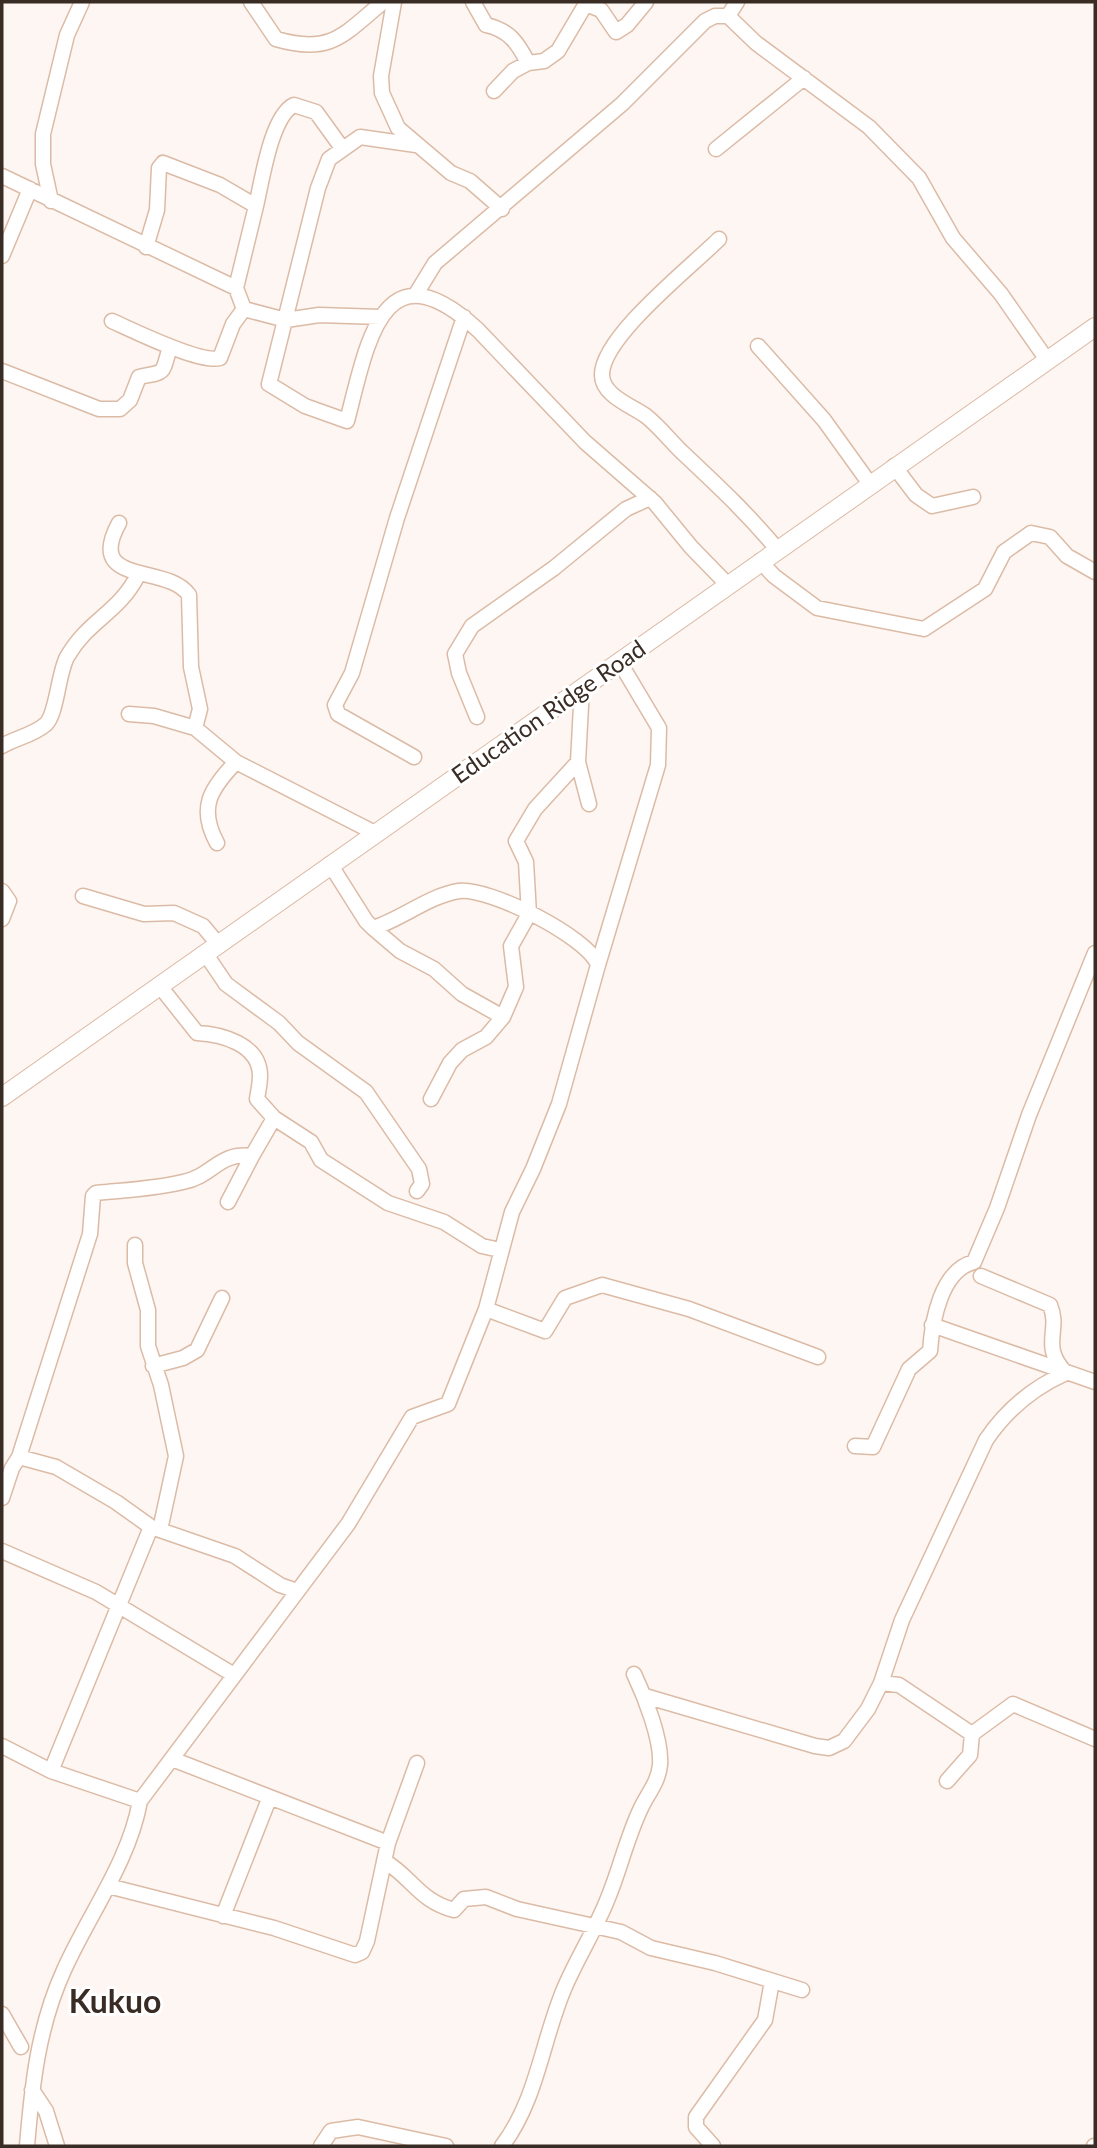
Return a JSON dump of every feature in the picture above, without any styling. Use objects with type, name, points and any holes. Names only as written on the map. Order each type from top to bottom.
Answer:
[{"type":"main road","name":"Education Ridge Road","points":[[2,1097],[894,466],[1095,327]]},
{"type":"street","points":[[51,201],[43,164],[43,134],[66,35],[82,2]]},
{"type":"street","points":[[251,2],[276,39],[324,45],[338,39],[383,2]]},
{"type":"street","points":[[394,2],[381,76],[382,93],[398,128],[451,173],[470,181],[502,209]]},
{"type":"street","points":[[473,2],[486,25],[502,29],[518,43],[528,63]]},
{"type":"street","points":[[494,91],[513,71],[528,63],[544,61],[558,51],[586,3],[601,10],[616,32],[627,25],[646,2]]},
{"type":"street","points":[[728,16],[737,2]]},
{"type":"street","points":[[416,145],[360,136],[342,148],[323,170],[269,384],[305,406],[347,421],[381,317],[392,302],[416,294],[435,263],[502,209],[622,104],[705,21],[715,16],[728,16],[756,43],[869,127],[919,178],[953,238],[1001,293],[1048,360]]},
{"type":"street","points":[[716,149],[804,78]]},
{"type":"street","points":[[244,309],[236,288],[276,123],[286,109],[293,105],[316,112],[342,148]]},
{"type":"street","points":[[146,247],[155,221],[158,176],[163,163],[220,185],[256,206]]},
{"type":"street","points":[[2,176],[236,288]]},
{"type":"street","points":[[2,256],[30,189]]},
{"type":"street","points":[[719,239],[621,333],[606,357],[601,374],[611,394],[648,418],[734,498],[777,549]]},
{"type":"street","points":[[416,294],[464,317],[585,442],[650,498],[727,584]]},
{"type":"street","points":[[244,309],[286,320],[319,315],[381,317]]},
{"type":"street","points":[[111,321],[170,347],[212,360],[219,358],[233,324],[244,309]]},
{"type":"street","points":[[414,757],[338,714],[335,705],[352,673],[397,518],[464,317]]},
{"type":"street","points":[[758,346],[824,420],[870,484]]},
{"type":"street","points":[[2,371],[99,409],[120,409],[130,400],[139,377],[158,375],[162,371],[170,347]]},
{"type":"street","points":[[894,466],[915,495],[932,506],[973,498]]},
{"type":"street","points":[[477,716],[458,673],[455,654],[472,626],[554,568],[626,509],[650,498]]},
{"type":"street","points":[[119,523],[113,535],[110,554],[124,568],[138,575],[175,582],[189,596],[191,667],[200,709],[195,728]]},
{"type":"street","points":[[760,561],[774,576],[817,608],[924,629],[985,589],[1004,552],[1031,533],[1050,537],[1067,556],[1095,572]]},
{"type":"street","points":[[2,746],[46,724],[51,715],[62,667],[73,648],[86,631],[114,610],[127,595],[138,575]]},
{"type":"street","points":[[27,2146],[36,2051],[62,1973],[127,1847],[140,1801],[348,1524],[412,1417],[448,1404],[486,1309],[512,1212],[559,1104],[658,765],[659,728],[619,661]]},
{"type":"street","points":[[582,687],[578,762],[589,804]]},
{"type":"street","points":[[129,714],[154,716],[195,728],[236,762],[374,833]]},
{"type":"street","points":[[217,843],[206,817],[210,796],[220,778],[236,762]]},
{"type":"street","points":[[431,1099],[450,1063],[462,1050],[486,1037],[503,1017],[516,987],[511,946],[529,914],[529,879],[523,853],[516,841],[553,786],[578,762]]},
{"type":"street","points":[[330,864],[348,887],[366,921],[373,928],[400,951],[434,970],[462,994],[503,1017]]},
{"type":"street","points":[[2,891],[9,901],[2,919]]},
{"type":"street","points":[[373,928],[460,891],[484,894],[529,914],[585,946],[594,954],[598,965]]},
{"type":"street","points":[[83,896],[144,915],[174,912],[203,926],[226,984],[279,1023],[298,1043],[366,1092],[419,1169],[422,1184],[417,1191]]},
{"type":"street","points":[[855,1446],[873,1447],[909,1368],[930,1351],[932,1325],[953,1273],[961,1265],[974,1262],[997,1208],[1029,1115],[1095,953]]},
{"type":"street","points":[[159,985],[197,1033],[217,1033],[233,1038],[248,1051],[259,1067],[257,1099],[274,1118],[311,1142],[321,1160],[388,1203],[443,1222],[482,1246],[500,1250]]},
{"type":"street","points":[[228,1202],[274,1118]]},
{"type":"street","points":[[2,1498],[12,1468],[19,1457],[90,1234],[93,1196],[96,1193],[140,1190],[184,1182],[199,1177],[234,1154],[252,1156]]},
{"type":"street","points":[[51,1770],[117,1605],[156,1528],[176,1456],[162,1385],[148,1346],[146,1296],[138,1281],[135,1245]]},
{"type":"street","points":[[981,1276],[1050,1305],[1053,1313],[1052,1354],[1066,1373]]},
{"type":"street","points":[[486,1309],[545,1331],[565,1298],[602,1284],[689,1308],[818,1357]]},
{"type":"street","points":[[153,1366],[183,1358],[197,1350],[222,1298]]},
{"type":"street","points":[[932,1325],[1095,1382]]},
{"type":"street","points":[[645,1696],[815,1746],[829,1748],[851,1733],[868,1709],[881,1683],[902,1620],[986,1440],[1003,1416],[1024,1398],[1042,1384],[1066,1373]]},
{"type":"street","points":[[19,1457],[55,1467],[156,1528],[235,1556],[280,1586],[297,1591]]},
{"type":"street","points":[[2,1552],[63,1576],[234,1675]]},
{"type":"street","points":[[887,1661],[899,1685]]},
{"type":"street","points":[[502,2146],[514,2130],[534,2084],[561,1997],[595,1928],[641,1808],[657,1780],[660,1761],[645,1696],[634,1674]]},
{"type":"street","points":[[881,1683],[899,1685],[972,1734]]},
{"type":"street","points":[[947,1781],[970,1755],[972,1734],[1013,1704],[1095,1739]]},
{"type":"street","points":[[2,1745],[51,1770],[140,1801]]},
{"type":"street","points":[[172,1759],[269,1799],[388,1843]]},
{"type":"street","points":[[108,1886],[274,1928],[355,1955],[362,1952],[367,1941],[388,1843],[417,1762]]},
{"type":"street","points":[[223,1916],[269,1799]]},
{"type":"street","points":[[384,1861],[402,1874],[416,1892],[438,1906],[454,1910],[464,1899],[486,1897],[516,1909],[621,1932],[651,1948],[715,1963],[803,1990]]},
{"type":"street","points":[[713,2146],[696,2127],[696,2117],[765,2020],[772,1981]]},
{"type":"street","points":[[2,2014],[21,2047]]},
{"type":"street","points":[[2,2045],[36,2051]]},
{"type":"street","points":[[32,2090],[46,2110],[58,2146]]},
{"type":"street","points":[[321,2146],[331,2131],[358,2127],[438,2145]]},
{"type":"district","name":"Kukuo","points":[[115,2000]]}]
